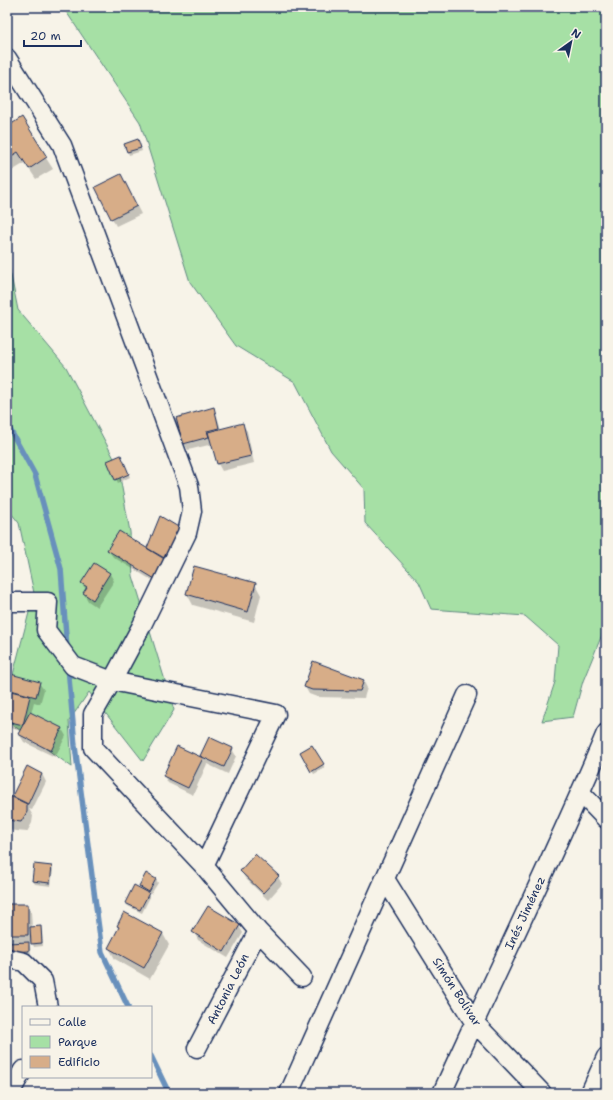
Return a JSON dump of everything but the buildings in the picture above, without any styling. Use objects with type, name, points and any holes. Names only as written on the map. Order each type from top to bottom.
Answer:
[{"type":"street","points":[[7,58],[62,145],[189,486],[192,511],[187,533],[141,627],[93,714],[93,748],[204,866],[258,930],[302,977]]},
{"type":"street","points":[[7,602],[48,602],[46,630],[72,666],[112,682],[276,714],[204,866]]},
{"type":"street","points":[[289,1093],[467,695]]},
{"type":"street","name":"Inés Jiménez","points":[[442,1093],[581,793],[606,733]]},
{"type":"street","points":[[581,793],[606,819]]},
{"type":"street","name":"Simón Bolívar","points":[[385,879],[474,1022],[542,1093]]},
{"type":"street","name":"Antonia León","points":[[197,1048],[258,930]]},
{"type":"street","points":[[7,958],[24,962],[43,981],[48,1006]]},
{"type":"street","points":[[590,1093],[606,1057]]},
{"type":"street","points":[[10,1093],[22,1072]]},
{"type":"green space","points":[[63,7],[606,7],[606,625],[583,681],[573,717],[542,721],[555,682],[558,645],[525,616],[431,609],[419,582],[365,523],[364,489],[331,451],[295,382],[236,346],[190,282],[140,122]]},
{"type":"green space","points":[[7,256],[18,310],[66,367],[118,466],[130,532],[133,576],[174,710],[143,761],[89,692],[69,721],[72,767],[7,721],[7,698],[34,593],[19,523],[7,508]]},
{"type":"waterway","points":[[7,424],[35,475],[61,569],[67,649]]},
{"type":"waterway","points":[[68,667],[75,746],[102,952],[128,1006]]},
{"type":"waterway","points":[[152,1058],[169,1093]]}]
